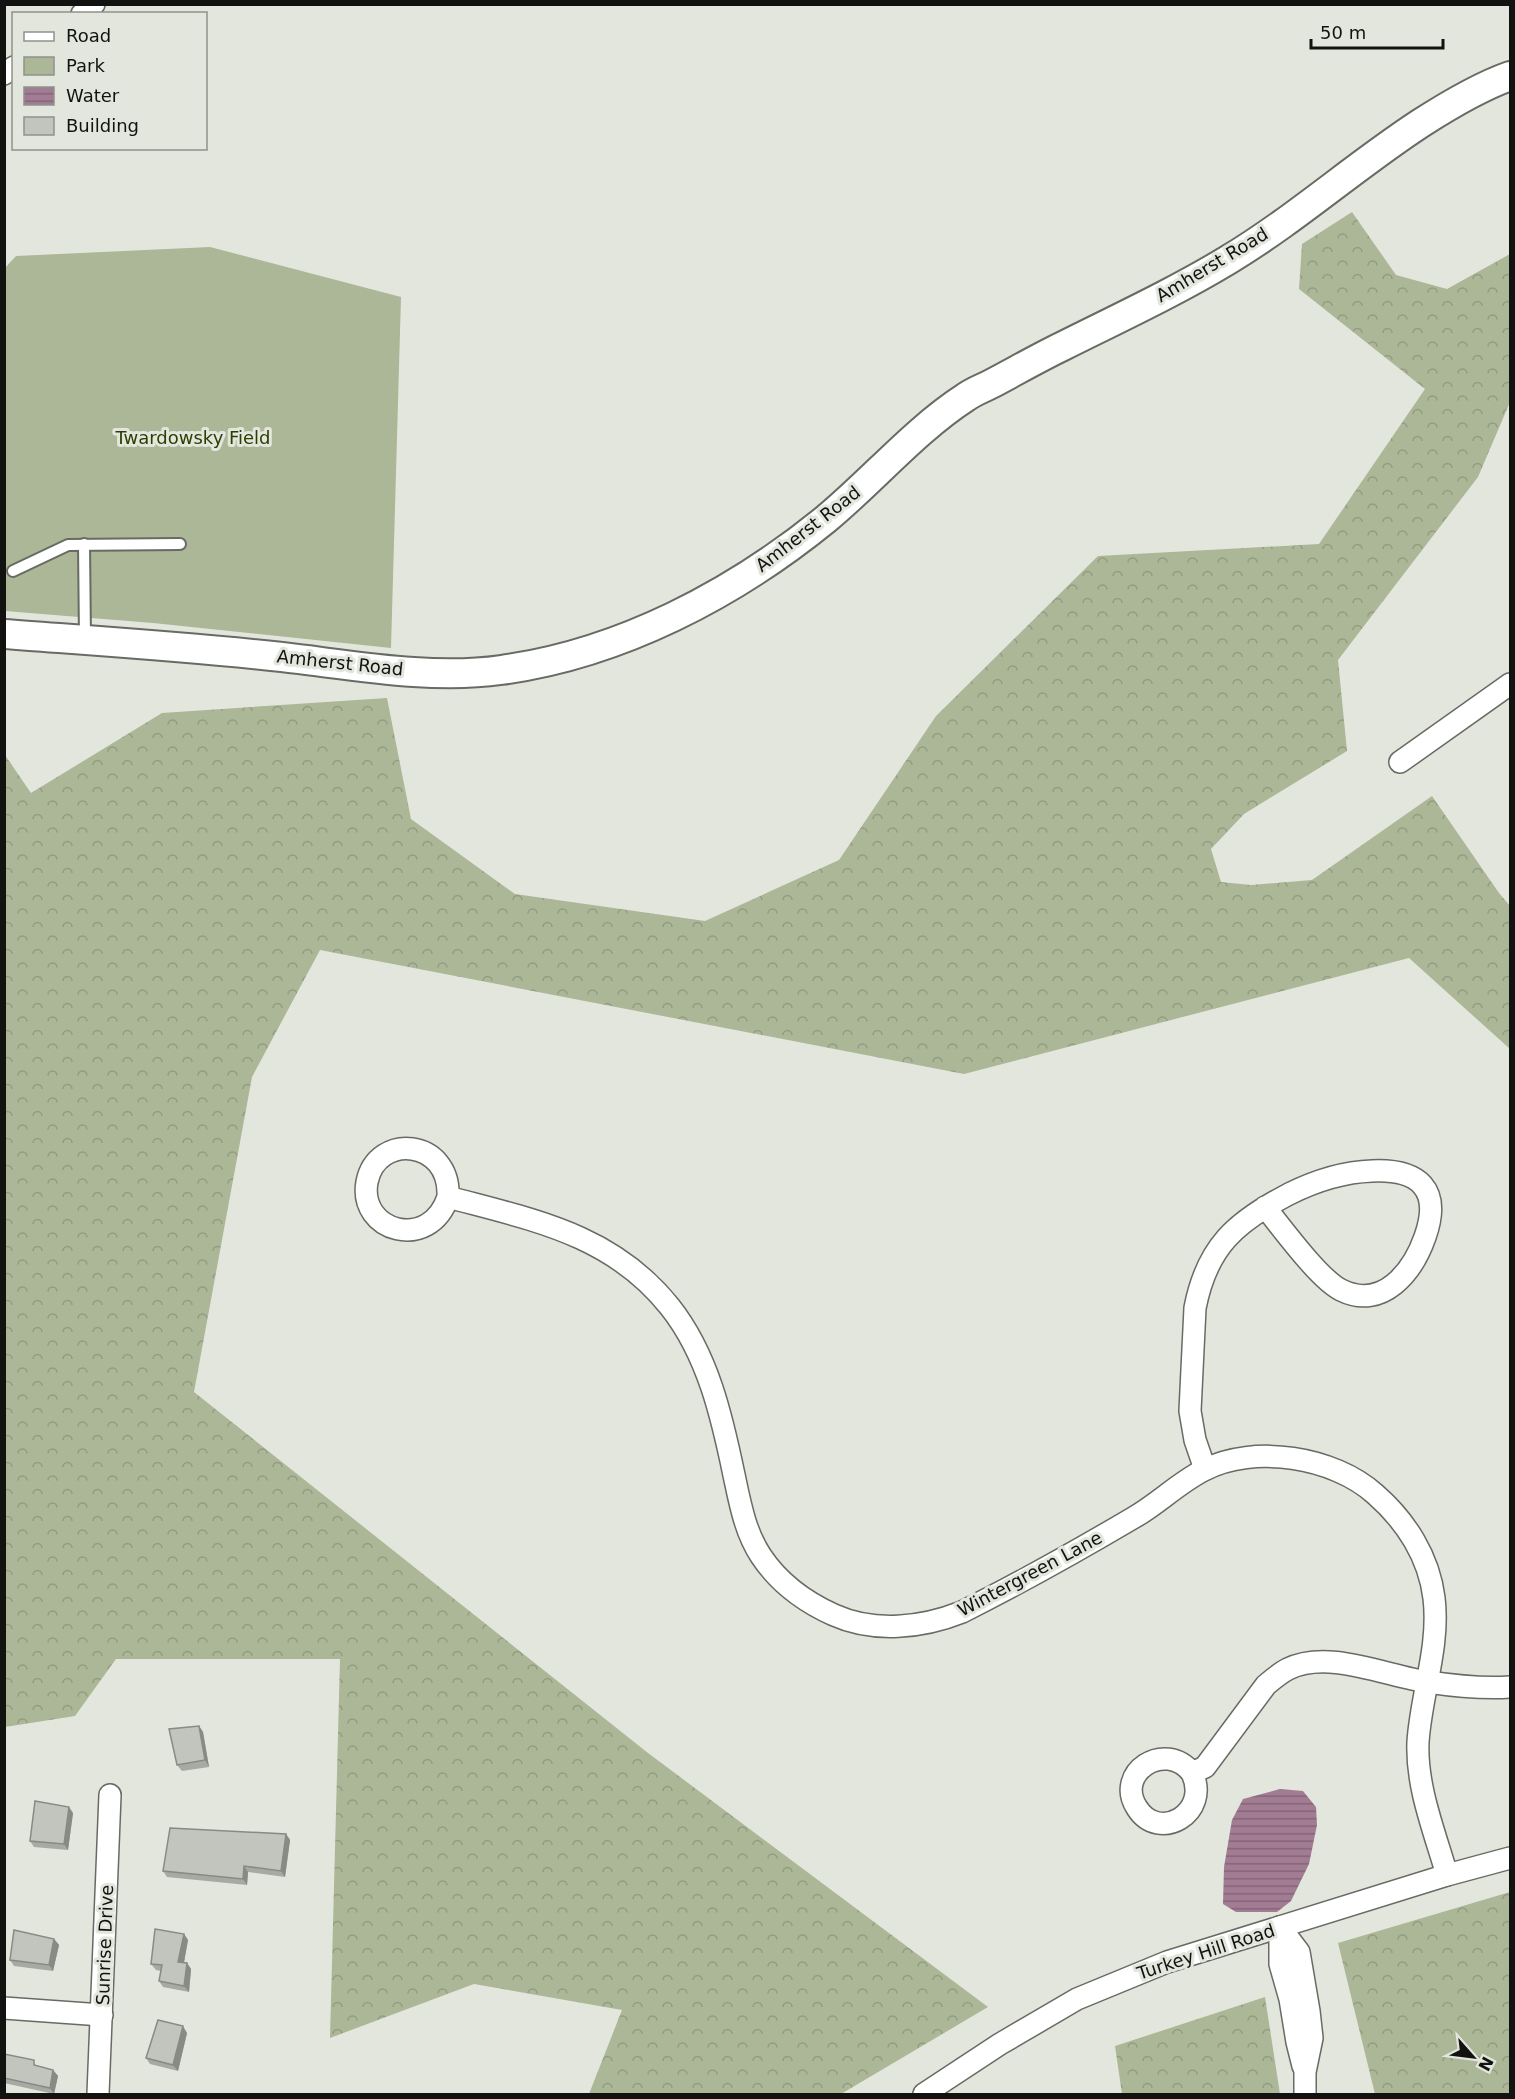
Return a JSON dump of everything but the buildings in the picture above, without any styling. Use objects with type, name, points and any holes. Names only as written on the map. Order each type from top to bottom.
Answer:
[{"type":"street","name":"Amherst Road","points":[[4,634],[453,673],[495,671],[536,665],[575,655],[614,641],[652,626],[726,590],[779,556],[827,518],[889,461],[969,395],[1189,283],[1242,252],[1394,141],[1447,107],[1510,76]]},
{"type":"street","points":[[1400,762],[1508,690]]},
{"type":"street","points":[[1205,1469],[1194,1440],[1190,1411],[1195,1308],[1198,1292],[1210,1261],[1231,1233],[1265,1207],[1323,1180],[1356,1172],[1388,1170],[1407,1175],[1422,1185],[1430,1201],[1431,1221],[1407,1273],[1392,1285],[1375,1294],[1365,1295],[1343,1291],[1324,1278],[1265,1207]]},
{"type":"street","name":"Wintergreen Lane","points":[[448,1197],[570,1232],[607,1251],[640,1276],[655,1291],[683,1325],[705,1367],[720,1414],[743,1516],[760,1555],[772,1572],[787,1586],[820,1609],[840,1618],[860,1624],[901,1626],[943,1620],[962,1612],[1135,1517],[1180,1484],[1205,1469],[1228,1460],[1249,1457],[1303,1461],[1333,1468],[1368,1488],[1386,1503],[1412,1535],[1429,1575],[1436,1617],[1435,1638],[1420,1722],[1418,1764],[1447,1875]]},
{"type":"street","points":[[1192,1773],[1205,1767],[1266,1685],[1288,1669],[1311,1663],[1341,1663],[1427,1682],[1510,1687]]},
{"type":"street","name":"Sunrise Drive","points":[[98,2094],[110,1795]]},
{"type":"street","name":"Turkey Hill Road","points":[[924,2094],[1000,2044],[1077,1999],[1167,1962],[1447,1875],[1510,1858]]},
{"type":"street","points":[[1280,1928],[1299,1952],[1305,1983],[1312,2038],[1305,2072],[1305,2094]]},
{"type":"street","points":[[4,2008],[102,2015]]},
{"type":"lane","points":[[13,571],[68,544],[180,544]]},
{"type":"lane","points":[[84,544],[85,640]]},
{"type":"green space","points":[[1352,212],[1396,275],[1447,289],[1510,254],[1510,402],[1478,477],[1338,660],[1347,751],[1244,814],[1211,849],[1221,882],[1251,885],[1312,880],[1432,796],[1510,906],[1510,1049],[1409,958],[964,1074],[320,950],[252,1077],[194,1392],[648,1753],[988,2007],[841,2094],[589,2094],[622,2010],[474,1984],[330,2038],[340,1659],[116,1659],[75,1716],[5,1727],[5,755],[31,793],[162,713],[387,698],[411,819],[515,894],[705,921],[839,860],[936,716],[1098,556],[1319,544],[1425,389],[1299,289],[1302,244]]},
{"type":"green space","name":"Twardowsky Field","points":[[210,247],[401,297],[391,648],[153,623],[5,611],[4,269],[16,256]]},
{"type":"green space","points":[[1510,1892],[1510,2094],[1375,2094],[1338,1943]]},
{"type":"green space","points":[[1265,1997],[1280,2094],[1122,2094],[1115,2046]]},
{"type":"water","points":[[1280,1789],[1303,1791],[1316,1807],[1317,1825],[1309,1864],[1291,1901],[1277,1912],[1236,1912],[1223,1904],[1224,1867],[1232,1820],[1243,1799]]}]
